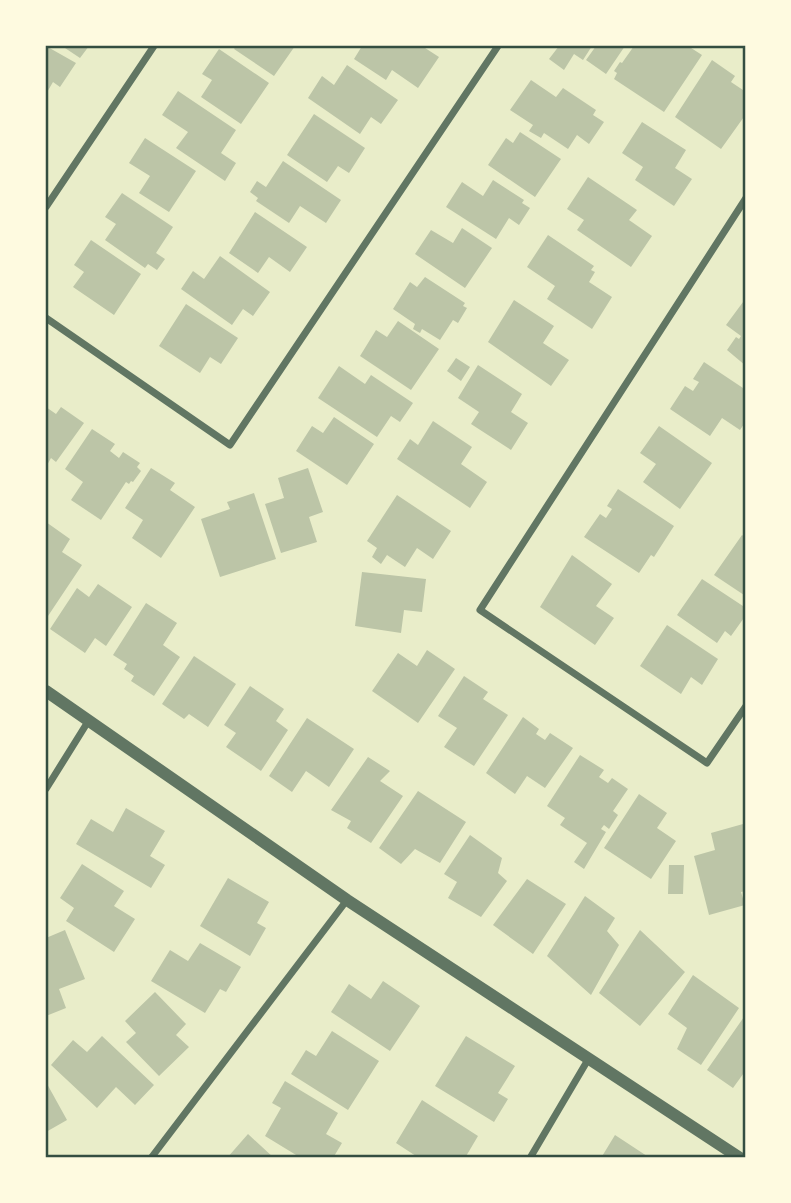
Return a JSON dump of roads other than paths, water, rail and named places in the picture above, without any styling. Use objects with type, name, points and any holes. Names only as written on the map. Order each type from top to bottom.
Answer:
[{"type":"street","points":[[46,207],[154,46]]},
{"type":"street","points":[[46,318],[230,445],[498,46]]},
{"type":"street","points":[[746,198],[480,610],[707,763],[746,706]]},
{"type":"street","points":[[46,691],[347,900],[740,1157]]},
{"type":"street","points":[[46,789],[89,720]]},
{"type":"street","points":[[151,1157],[347,900]]},
{"type":"street","points":[[530,1157],[590,1057]]}]
